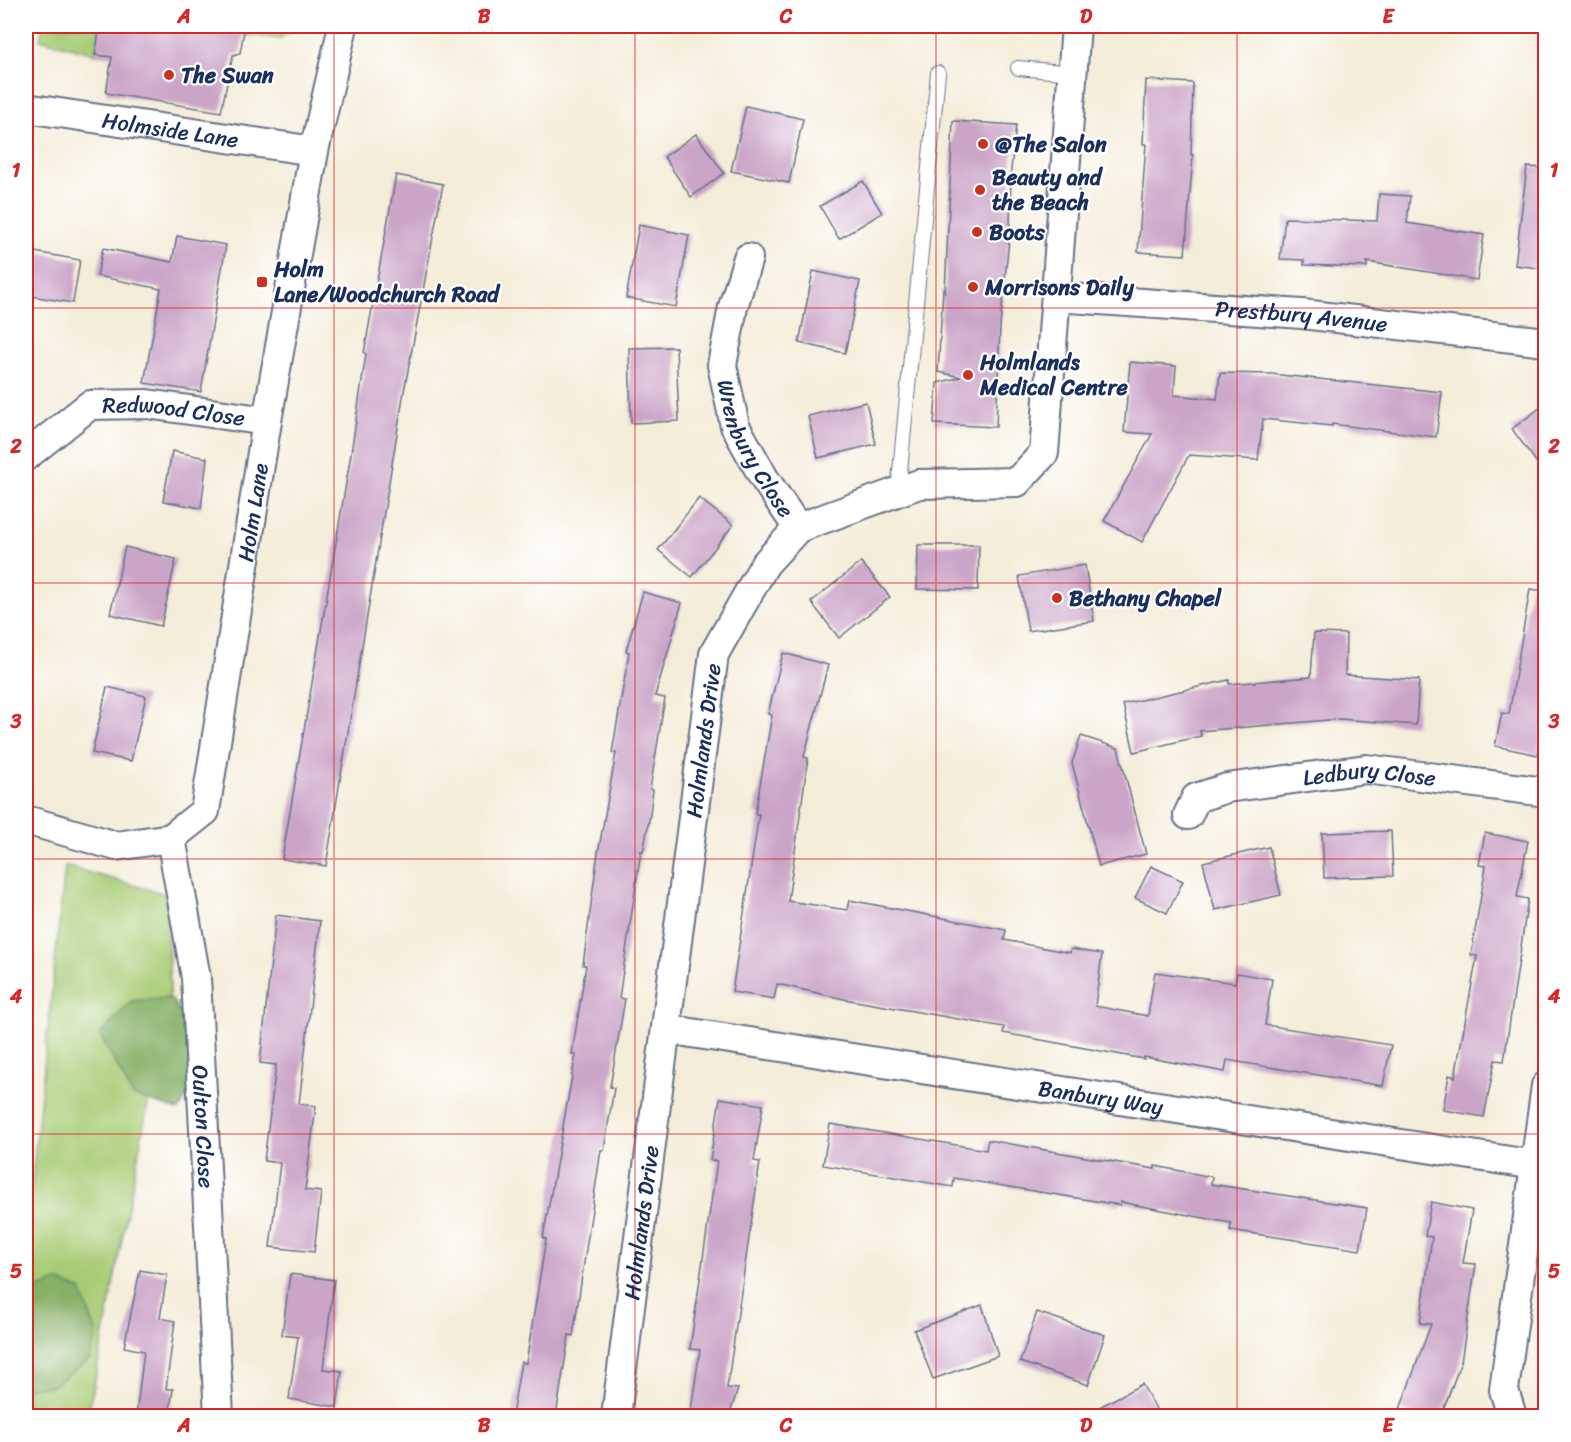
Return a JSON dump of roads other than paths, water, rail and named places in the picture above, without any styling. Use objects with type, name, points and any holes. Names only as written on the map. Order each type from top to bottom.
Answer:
[{"type":"street","name":"Holm Lane","points":[[26,820],[116,846],[171,837],[206,812],[267,422],[314,152],[343,26]]},
{"type":"street","name":"Holmlands Drive","points":[[616,1416],[714,654],[765,564],[798,528],[919,484],[1017,482],[1044,453],[1076,26]]},
{"type":"street","name":"Holmside Lane","points":[[26,108],[314,152]]},
{"type":"street","name":"Wrenbury Close","points":[[747,250],[722,365],[735,426],[764,478],[798,528]]},
{"type":"street","name":"Prestbury Avenue","points":[[1056,297],[1302,314],[1545,342]]},
{"type":"street","name":"Redwood Close","points":[[26,456],[90,405],[147,404],[267,422]]},
{"type":"street","name":"Ledbury Close","points":[[1188,801],[1227,788],[1366,769],[1545,792]]},
{"type":"street","name":"Oulton Close","points":[[171,837],[196,978],[219,1416]]},
{"type":"street","name":"Banbury Way","points":[[666,1029],[1535,1165]]},
{"type":"street","points":[[1512,1416],[1504,1390],[1545,1086]]},
{"type":"lane","points":[[1018,68],[1073,73]]},
{"type":"lane","points":[[897,492],[938,73]]},
{"type":"place","name":"The Swan","points":[[169,75]]},
{"type":"place","name":"@The Salon","points":[[983,144]]},
{"type":"place","name":"Beauty and the Beach","points":[[980,190]]},
{"type":"place","name":"Boots","points":[[977,232]]},
{"type":"place","name":"Holm Lane/Woodchurch Road","points":[[262,282]]},
{"type":"place","name":"Morrisons Daily","points":[[973,287]]},
{"type":"place","name":"Holmlands Medical Centre","points":[[968,375]]},
{"type":"place","name":"Bethany Chapel","points":[[1057,598]]}]
